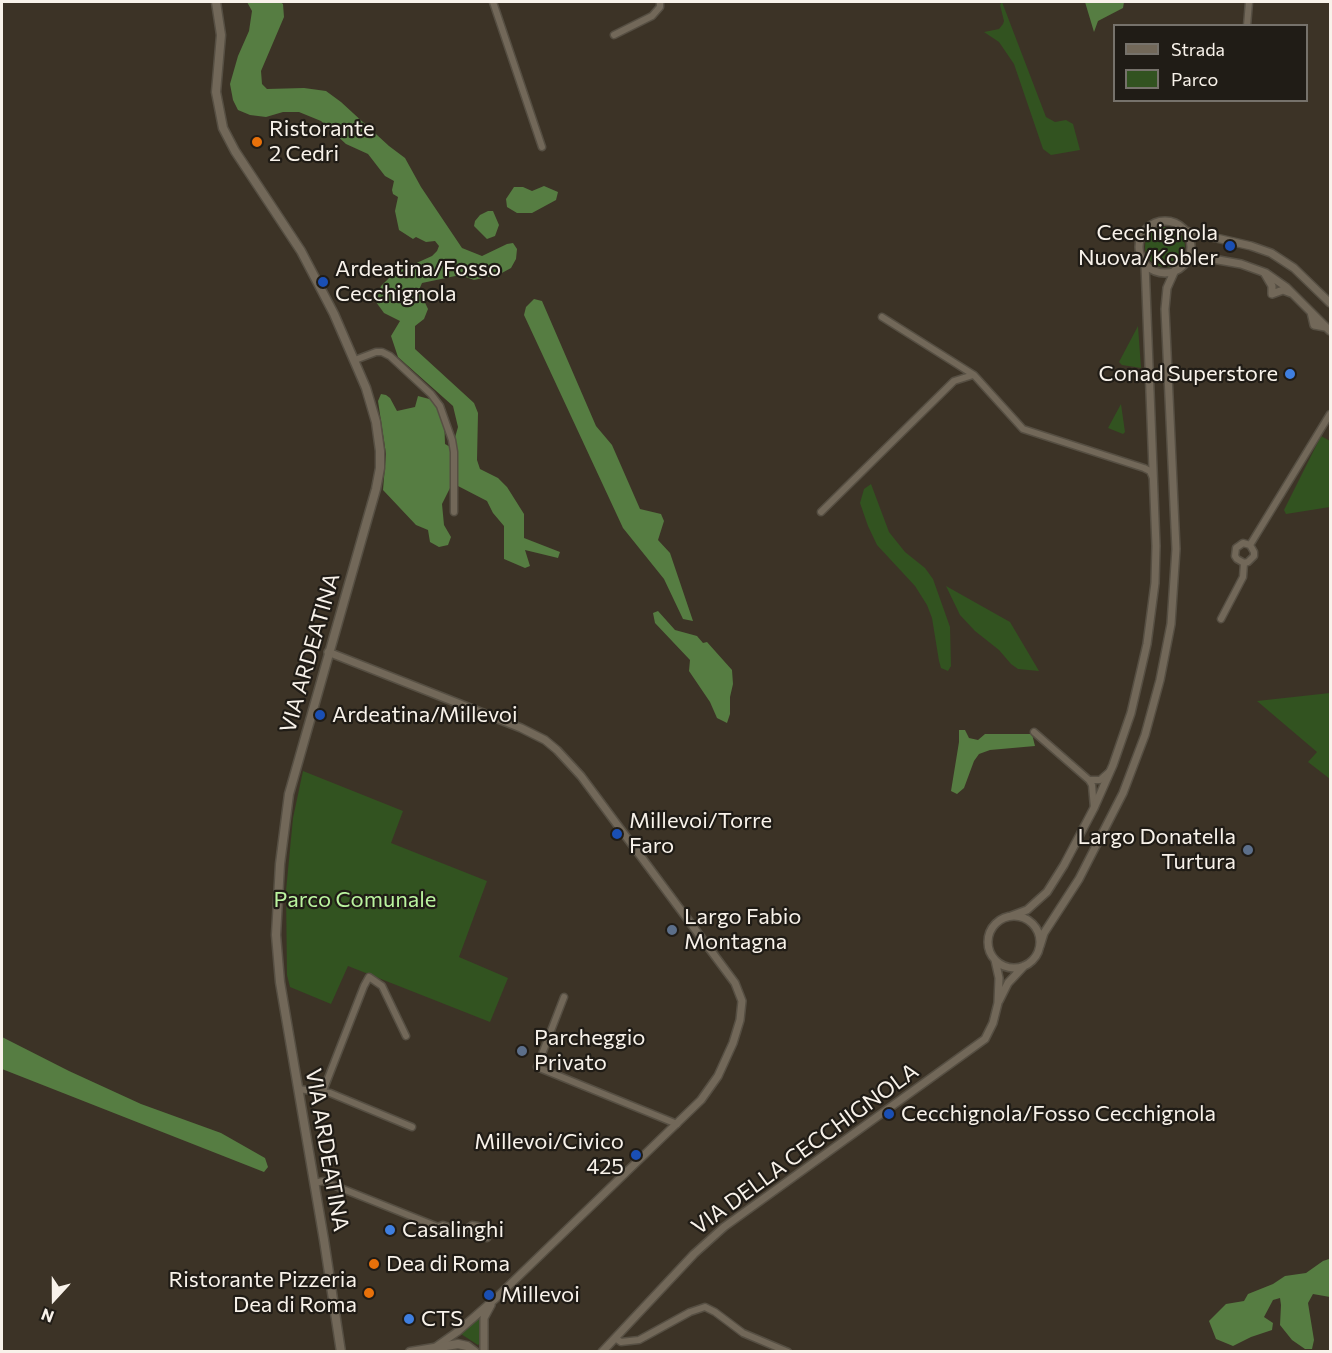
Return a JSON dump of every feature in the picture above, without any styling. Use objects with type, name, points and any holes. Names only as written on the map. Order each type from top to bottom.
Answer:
[{"type":"main road","name":"VIA ARDEATINA","points":[[216,2],[220,35],[216,93],[223,129],[305,259],[334,314],[355,360],[374,415],[380,446],[380,468],[370,510],[290,790],[279,880],[276,934],[277,961],[340,1333],[341,1352]]},
{"type":"main road","points":[[340,1333],[349,1352]]},
{"type":"main road","points":[[410,1352],[436,1346],[461,1344],[475,1352]]},
{"type":"street","points":[[493,2],[542,147]]},
{"type":"street","points":[[614,35],[652,16],[660,7],[660,2]]},
{"type":"street","points":[[1247,24],[1249,2]]},
{"type":"street","points":[[1175,270],[1167,288],[1165,309],[1176,549],[1171,624],[1160,680],[1145,735],[1123,793],[1100,840],[1071,892],[1044,933],[1037,955],[1024,966],[1011,968],[995,960],[988,948],[990,930],[1002,918],[1027,910],[1047,892],[1094,808],[1111,770],[1131,713],[1147,644],[1155,583],[1154,480],[1145,264],[1140,251],[1145,231],[1155,223],[1169,222],[1186,231],[1271,253],[1294,268],[1330,303]]},
{"type":"street","points":[[1145,264],[1163,273],[1175,270],[1186,261],[1190,252],[1191,242],[1186,231]]},
{"type":"street","points":[[1186,261],[1207,258],[1260,270],[1277,280],[1310,310],[1314,325],[1329,329]]},
{"type":"street","points":[[1260,270],[1269,278],[1272,294],[1282,290],[1293,294]]},
{"type":"street","points":[[882,317],[974,375],[1023,429],[1150,471],[1154,480]]},
{"type":"street","points":[[355,360],[376,352],[390,356],[431,394],[440,406],[454,452],[454,512]]},
{"type":"street","points":[[821,512],[954,381],[974,375]]},
{"type":"street","points":[[1250,545],[1330,414]]},
{"type":"street","points":[[1129,463],[1145,463],[1150,460],[1152,453]]},
{"type":"street","points":[[1243,543],[1250,545],[1254,552],[1254,556],[1248,562],[1244,562],[1235,556],[1236,548],[1243,543]]},
{"type":"street","points":[[1221,619],[1243,577],[1244,562]]},
{"type":"street","points":[[328,652],[521,728],[545,740],[581,776],[735,983],[740,993],[742,1007],[733,1043],[718,1076],[701,1100],[496,1298],[453,1335],[436,1346]]},
{"type":"street","points":[[1034,732],[1089,780],[1092,785],[1094,808]]},
{"type":"street","points":[[1089,780],[1100,780],[1111,770]]},
{"type":"street","points":[[1011,916],[1022,917],[1036,927],[1040,946]]},
{"type":"street","name":"VIA DELLA CECCHIGNOLA","points":[[995,960],[999,978],[998,1003]]},
{"type":"street","name":"VIA DELLA CECCHIGNOLA","points":[[602,1352],[694,1254],[724,1227],[979,1044],[990,1032],[998,1003],[1008,983],[1024,966]]},
{"type":"street","points":[[323,1091],[369,977],[382,986],[406,1036]]},
{"type":"street","points":[[564,997],[537,1067],[676,1124]]},
{"type":"street","points":[[298,1089],[323,1091],[412,1127]]},
{"type":"street","points":[[315,1183],[323,1181],[438,1227],[443,1225],[463,1232],[472,1225],[478,1226],[488,1231],[487,1238]]},
{"type":"street","points":[[484,1352],[484,1318],[496,1298]]},
{"type":"street","points":[[615,1338],[621,1342],[639,1340],[690,1312],[705,1307],[748,1335],[788,1352]]},
{"type":"green space","points":[[247,2],[280,2],[283,4],[284,17],[261,71],[262,84],[267,89],[304,88],[326,91],[405,158],[421,187],[462,248],[482,256],[507,244],[513,243],[517,249],[516,259],[511,268],[500,274],[474,280],[460,275],[422,283],[419,290],[428,309],[424,319],[415,326],[415,349],[474,403],[478,413],[477,460],[480,469],[498,478],[507,487],[524,514],[524,538],[560,552],[558,558],[525,550],[530,566],[525,568],[504,559],[504,526],[487,501],[458,486],[451,486],[442,504],[444,525],[451,537],[448,545],[439,547],[430,542],[428,530],[416,525],[383,490],[386,454],[378,401],[381,394],[390,398],[397,411],[415,407],[418,396],[433,400],[444,414],[445,444],[452,448],[458,427],[453,406],[398,357],[391,336],[400,321],[384,313],[376,302],[381,286],[392,275],[399,277],[401,270],[432,256],[439,246],[435,241],[426,242],[416,237],[413,239],[399,230],[395,211],[398,197],[393,194],[392,190],[394,181],[385,176],[368,154],[346,144],[321,121],[299,112],[283,112],[266,117],[250,115],[238,110],[233,100],[230,84],[238,56],[249,31],[252,11]]},
{"type":"green space","points":[[1002,2],[1046,117],[1055,122],[1066,120],[1073,124],[1080,150],[1051,155],[1043,149],[1014,64],[999,42],[984,32],[999,29],[1003,24],[1000,5]]},
{"type":"green space","points":[[1085,2],[1124,2],[1123,8],[1098,21],[1094,32]]},
{"type":"green space","points":[[544,186],[558,192],[556,200],[532,213],[517,213],[507,207],[506,199],[514,187],[523,187],[532,191]]},
{"type":"green space","points":[[493,211],[499,225],[495,236],[487,239],[474,226],[480,215]]},
{"type":"green space","points":[[1165,227],[1173,228],[1179,233],[1184,239],[1184,255],[1179,261],[1173,266],[1165,267],[1157,266],[1151,261],[1146,255],[1145,247],[1146,239],[1151,233],[1157,228]]},
{"type":"green space","points":[[534,299],[542,301],[596,426],[612,445],[640,509],[661,514],[664,521],[658,540],[670,553],[693,621],[683,619],[664,579],[623,528],[524,315],[526,307]]},
{"type":"green space","points":[[1138,326],[1141,368],[1122,365],[1119,362]]},
{"type":"green space","points":[[1121,404],[1125,432],[1123,434],[1108,428]]},
{"type":"green space","points":[[1321,436],[1330,441],[1330,507],[1286,514],[1284,510]]},
{"type":"green space","points":[[871,484],[889,532],[905,552],[925,568],[933,579],[950,627],[951,666],[948,671],[941,668],[932,618],[927,605],[915,586],[877,545],[868,526],[860,503],[864,489]]},
{"type":"green space","points":[[946,586],[1010,622],[1039,671],[1018,669],[1011,664],[960,615]]},
{"type":"green space","points":[[658,611],[675,630],[697,636],[703,643],[707,642],[732,670],[733,684],[727,723],[717,718],[710,702],[689,671],[690,660],[655,623],[653,613]]},
{"type":"green space","points":[[1330,693],[1330,779],[1308,762],[1317,752],[1257,701]]},
{"type":"green space","points":[[959,730],[965,730],[969,738],[978,740],[985,734],[1032,734],[1035,746],[990,750],[979,754],[964,788],[957,794],[951,791]]},
{"type":"green space","name":"Parco Comunale","points":[[303,771],[403,811],[391,843],[487,881],[459,957],[508,978],[490,1022],[348,966],[331,1004],[290,987],[287,975],[286,891],[293,818]]},
{"type":"green space","points":[[2,1037],[141,1104],[221,1133],[265,1158],[268,1167],[264,1172],[2,1069]]},
{"type":"green space","points":[[1329,1259],[1330,1297],[1313,1294],[1308,1303],[1314,1340],[1312,1349],[1305,1349],[1292,1340],[1280,1325],[1280,1298],[1273,1300],[1264,1317],[1273,1323],[1272,1330],[1233,1346],[1216,1339],[1209,1321],[1226,1304],[1244,1301],[1248,1294],[1273,1284],[1285,1276],[1306,1273]]},
{"type":"green space","points":[[479,1318],[479,1344],[478,1345],[461,1334]]},
{"type":"place","name":"Ristorante 2 Cedri","points":[[257,142]]},
{"type":"place","name":"Cecchignola Nuova/Kobler","points":[[1230,246]]},
{"type":"place","name":"Ardeatina/Fosso Cecchignola","points":[[323,282]]},
{"type":"place","name":"Conad Superstore","points":[[1290,374]]},
{"type":"place","name":"Ardeatina/Millevoi","points":[[320,715]]},
{"type":"place","name":"Millevoi/Torre Faro","points":[[617,834]]},
{"type":"place","name":"Largo Donatella Turtura","points":[[1248,850]]},
{"type":"place","name":"Largo Fabio Montagna","points":[[672,930]]},
{"type":"place","name":"Parcheggio Privato","points":[[522,1051]]},
{"type":"place","name":"Cecchignola/Fosso Cecchignola","points":[[889,1114]]},
{"type":"place","name":"Millevoi/Civico 425","points":[[636,1155]]},
{"type":"place","name":"Casalinghi","points":[[390,1230]]},
{"type":"place","name":"Dea di Roma","points":[[374,1264]]},
{"type":"place","name":"Ristorante Pizzeria Dea di Roma","points":[[369,1293]]},
{"type":"place","name":"Millevoi","points":[[489,1295]]},
{"type":"place","name":"CTS","points":[[409,1319]]}]
